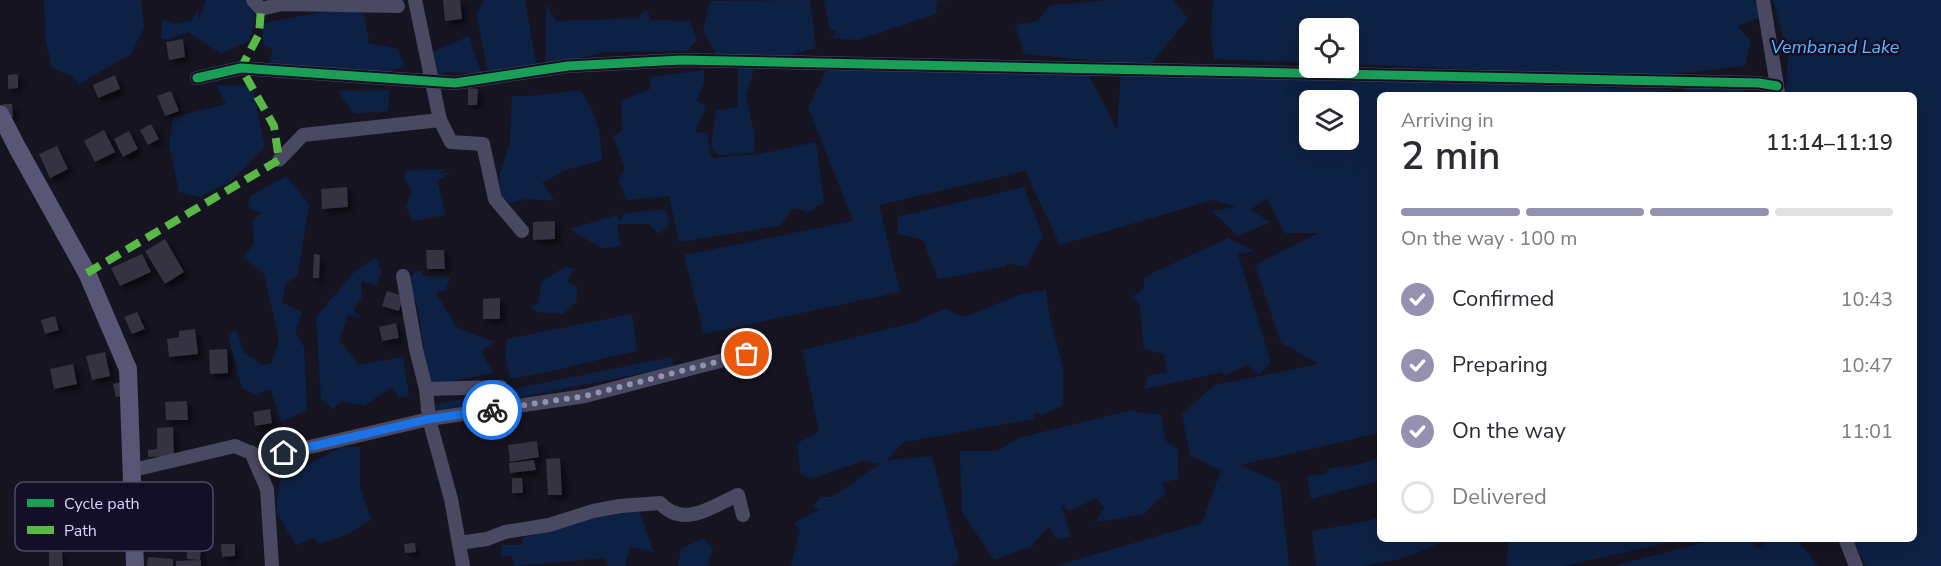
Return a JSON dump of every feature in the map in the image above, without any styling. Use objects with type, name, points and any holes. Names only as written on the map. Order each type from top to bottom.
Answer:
[{"type":"main road","points":[[0,114],[87,273],[128,369],[133,482]]},
{"type":"main road","points":[[135,551],[135,566]]},
{"type":"street","points":[[253,0],[261,9],[282,4],[379,3],[398,6]]},
{"type":"street","points":[[415,0],[440,120],[451,142],[483,144],[495,199],[522,231]]},
{"type":"street","points":[[197,78],[241,68],[455,83],[568,66],[681,60],[1711,81],[1759,83],[1778,90],[1763,0]]},
{"type":"street","points":[[279,160],[303,135],[440,120]]},
{"type":"street","points":[[403,276],[416,349],[426,389],[429,419],[451,500],[463,566]]},
{"type":"street","points":[[133,470],[236,446],[263,458],[429,419],[585,396],[747,354]]},
{"type":"street","points":[[426,389],[501,387]]},
{"type":"street","points":[[251,452],[267,489],[272,566]]},
{"type":"street","points":[[459,543],[549,525],[593,511],[620,506],[660,504],[668,512],[681,516],[702,512],[738,495],[743,515]]},
{"type":"street","points":[[1847,542],[1856,566]]},
{"type":"water","points":[[44,0],[141,0],[144,27],[131,54],[79,84],[72,76],[52,68],[45,37]]},
{"type":"water","points":[[206,0],[246,0],[256,18],[249,41],[221,54],[188,32],[168,40],[161,38],[162,18],[172,24],[191,21],[199,9],[198,21]]},
{"type":"water","points":[[483,0],[525,0],[536,64],[487,71],[477,15]]},
{"type":"water","points":[[810,0],[816,48],[786,56],[716,54],[703,30],[710,1]]},
{"type":"water","points":[[824,0],[948,0],[937,1],[936,14],[858,40],[831,38],[837,31],[830,30]]},
{"type":"water","points":[[1111,0],[1173,0],[1188,18],[1151,64],[1126,64],[1024,54],[1015,25],[1038,21],[1050,5]]},
{"type":"water","points":[[1213,0],[1754,0],[1764,16],[1737,26],[1751,41],[1745,66],[1645,77],[1359,64],[1359,18],[1299,18],[1299,63],[1214,59],[1211,34]]},
{"type":"water","name":"Vembanad Lake","points":[[1773,0],[1941,0],[1941,566],[1866,566],[1854,542],[1917,542],[1917,92],[1786,92],[1788,56]]},
{"type":"water","points":[[546,4],[556,21],[638,18],[646,9],[651,20],[690,21],[697,40],[687,51],[605,52],[546,67]]},
{"type":"water","points":[[334,10],[364,13],[369,43],[398,49],[404,66],[374,77],[269,62],[273,49],[263,46],[262,23]]},
{"type":"water","points":[[469,36],[480,70],[488,74],[446,72],[438,78],[432,52]]},
{"type":"water","points":[[743,65],[754,70],[746,95],[755,136],[754,152],[719,156],[711,146],[716,111],[738,107],[738,67]]},
{"type":"water","points":[[828,67],[1088,74],[1117,129],[1121,71],[1670,90],[1671,92],[1377,92],[1377,434],[1240,465],[1280,483],[1289,566],[1055,566],[1202,523],[1221,470],[1190,456],[1182,414],[1214,385],[1319,364],[1281,343],[1255,265],[1319,233],[1284,233],[1267,198],[1250,210],[1271,222],[1238,236],[1212,211],[1237,207],[1213,200],[1060,245],[1025,171],[879,205],[900,292],[704,334],[684,255],[853,221],[808,107]]},
{"type":"water","points":[[704,70],[704,84],[696,100],[706,106],[695,132],[707,133],[711,158],[760,154],[816,142],[824,203],[806,213],[805,210],[792,209],[780,226],[679,242],[669,196],[627,200],[618,181],[625,169],[613,136],[622,130],[621,101],[650,89],[651,77]]},
{"type":"water","points":[[216,85],[252,86],[265,147],[230,182],[199,197],[179,192],[169,145],[173,117],[226,104]]},
{"type":"water","points":[[1736,85],[1748,92],[1684,92],[1685,87]]},
{"type":"water","points":[[389,90],[388,111],[355,114],[337,91]]},
{"type":"water","points":[[580,90],[597,123],[602,160],[566,170],[542,183],[555,201],[526,199],[502,205],[499,178],[510,142],[512,96]]},
{"type":"water","points":[[446,169],[437,174],[451,172],[437,181],[446,215],[412,221],[406,207],[412,189],[403,178],[407,171]]},
{"type":"water","points":[[286,176],[309,204],[298,275],[286,284],[282,302],[302,312],[295,332],[304,347],[307,410],[281,422],[271,390],[258,392],[262,397],[242,389],[228,336],[236,329],[244,353],[263,365],[272,363],[279,340],[264,274],[243,257],[254,244],[252,220],[262,213],[248,208],[250,196]]},
{"type":"water","points":[[1024,187],[1043,236],[1026,267],[1007,263],[1005,267],[938,279],[923,240],[898,234],[897,217]]},
{"type":"water","points":[[665,209],[669,225],[658,234],[649,224],[617,224],[621,246],[601,248],[569,229],[617,215],[620,221],[625,213]]},
{"type":"water","points":[[1228,238],[1253,251],[1238,254],[1271,363],[1259,374],[1248,365],[1223,376],[1223,372],[1144,389],[1148,376],[1167,372],[1164,354],[1144,349],[1139,302],[1131,298],[1144,288],[1144,277]]},
{"type":"water","points":[[376,257],[382,272],[375,286],[362,281],[361,299],[353,310],[361,318],[348,315],[339,340],[359,365],[403,357],[409,396],[399,398],[392,387],[364,406],[342,401],[333,409],[321,399],[316,317],[355,271]]},
{"type":"water","points":[[566,266],[576,270],[571,273],[567,282],[577,287],[577,301],[563,314],[538,312],[529,307],[538,303],[541,282]]},
{"type":"water","points":[[415,271],[422,271],[423,276],[451,277],[445,290],[436,293],[457,328],[495,342],[481,351],[493,373],[436,384],[427,378],[417,303],[407,284]]},
{"type":"water","points":[[1046,289],[1049,314],[1063,369],[1063,405],[1042,416],[1037,412],[1033,419],[904,442],[887,460],[932,456],[959,560],[951,566],[791,566],[800,529],[794,523],[820,509],[813,507],[820,497],[832,497],[880,464],[863,461],[810,479],[800,473],[798,443],[819,431],[802,350],[913,323],[945,309],[964,317],[1019,295]]},
{"type":"water","points":[[632,314],[637,351],[510,379],[505,358],[507,339]]},
{"type":"water","points":[[672,357],[674,367],[429,415],[428,406]]},
{"type":"water","points":[[1134,410],[1161,415],[1166,441],[1178,450],[1178,479],[1162,483],[1166,493],[1143,515],[1095,522],[1104,508],[1097,498],[1069,511],[1061,505],[1071,537],[1057,539],[1049,527],[1030,548],[994,560],[962,512],[960,451],[998,451],[1021,437]]},
{"type":"water","points":[[342,447],[360,447],[360,488],[371,519],[348,534],[319,544],[314,538],[296,545],[276,512],[280,475],[307,465]]},
{"type":"water","points":[[1377,459],[1377,482],[1311,499],[1307,476],[1325,474],[1330,468],[1352,466]]},
{"type":"water","points":[[620,506],[639,511],[654,552],[630,547],[625,566],[609,566],[605,558],[515,566],[511,556],[501,557],[502,545],[523,545],[522,538]]},
{"type":"water","points":[[1377,517],[1377,542],[1442,542],[1405,558],[1363,566],[1316,566],[1312,531],[1368,521]]},
{"type":"water","points":[[703,539],[713,549],[708,562],[710,566],[678,566],[681,548]]},
{"type":"water","points":[[1508,542],[1670,542],[1564,566],[1507,566]]},
{"type":"water","points":[[1705,542],[1753,542],[1758,548],[1767,542],[1798,542],[1818,566],[1613,566]]},
{"type":"building","points":[[443,0],[460,0],[462,19],[445,21]]},
{"type":"building","points":[[183,39],[185,57],[169,60],[166,42]]},
{"type":"building","points":[[18,74],[18,88],[8,89],[8,75]]},
{"type":"building","points":[[115,75],[120,89],[98,98],[93,85]]},
{"type":"building","points":[[468,88],[478,89],[477,105],[468,105]]},
{"type":"building","points":[[171,91],[179,111],[165,116],[157,96]]},
{"type":"building","points":[[3,104],[12,104],[13,117],[4,117]]},
{"type":"building","points":[[151,124],[159,139],[148,145],[140,130]]},
{"type":"building","points":[[104,130],[115,152],[95,162],[84,141]]},
{"type":"building","points":[[129,131],[138,149],[123,157],[114,139]]},
{"type":"building","points":[[57,146],[68,169],[50,178],[39,154]]},
{"type":"building","points":[[347,187],[348,207],[322,209],[321,189]]},
{"type":"building","points":[[555,221],[555,239],[533,240],[533,222]]},
{"type":"building","points":[[165,239],[184,272],[165,284],[145,251]]},
{"type":"building","points":[[426,250],[444,250],[445,269],[427,269]]},
{"type":"building","points":[[142,254],[151,272],[120,286],[111,268]]},
{"type":"building","points":[[314,254],[320,255],[319,278],[313,278]]},
{"type":"building","points":[[387,291],[403,296],[399,311],[382,306]]},
{"type":"building","points":[[500,298],[500,319],[483,319],[483,299]]},
{"type":"building","points":[[137,312],[145,329],[132,334],[124,317]]},
{"type":"building","points":[[55,316],[59,330],[45,334],[41,320]]},
{"type":"building","points":[[396,323],[399,338],[382,341],[379,327]]},
{"type":"building","points":[[195,329],[198,354],[169,357],[167,339],[179,337],[179,331]]},
{"type":"building","points":[[227,349],[228,373],[210,374],[209,350]]},
{"type":"building","points":[[105,352],[110,376],[92,380],[86,356]]},
{"type":"building","points":[[73,364],[77,384],[54,389],[50,369]]},
{"type":"building","points":[[125,381],[128,395],[116,397],[113,384]]},
{"type":"building","points":[[187,401],[188,420],[166,420],[165,402]]},
{"type":"building","points":[[270,409],[272,423],[255,426],[253,412]]},
{"type":"building","points":[[173,427],[174,456],[148,457],[148,450],[157,449],[157,428]]},
{"type":"building","points":[[537,441],[539,457],[510,462],[508,445]]},
{"type":"building","points":[[560,458],[562,495],[548,495],[546,459]]},
{"type":"building","points":[[534,460],[536,470],[510,473],[509,463]]},
{"type":"building","points":[[512,478],[522,478],[523,493],[512,493]]},
{"type":"building","points":[[415,543],[416,552],[405,553],[404,544]]},
{"type":"building","points":[[221,544],[235,544],[235,556],[222,557]]},
{"type":"building","points":[[49,551],[62,551],[63,566],[49,566]]},
{"type":"building","points":[[187,551],[201,551],[200,560],[187,559]]},
{"type":"building","points":[[148,557],[173,559],[173,566],[147,566]]},
{"type":"building","points":[[201,560],[201,566],[176,566],[176,561]]},
{"type":"marked path","points":[[87,273],[279,160],[274,126],[241,68],[259,34],[261,9]]},
{"type":"cycle path","points":[[197,78],[241,68],[455,83],[568,66],[681,60],[1759,83],[1777,86]]},
{"type":"way so far","points":[[492,410],[585,396],[747,354]]},
{"type":"route","points":[[284,453],[429,419],[492,410]]}]
